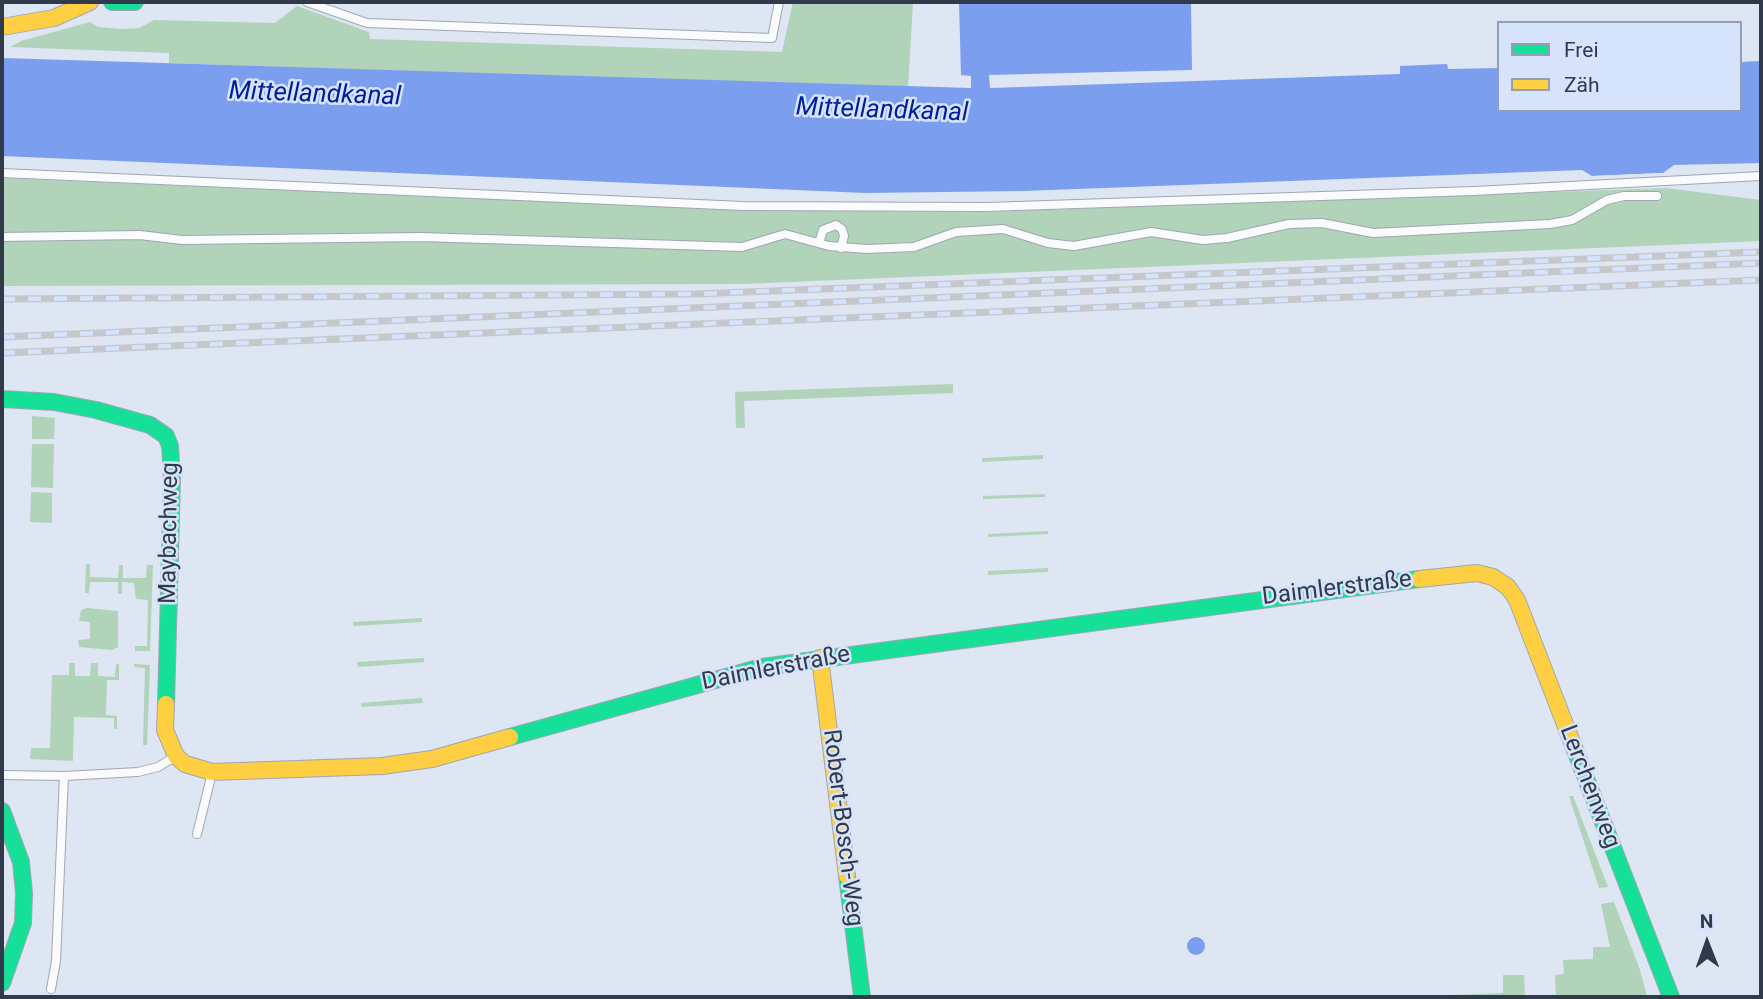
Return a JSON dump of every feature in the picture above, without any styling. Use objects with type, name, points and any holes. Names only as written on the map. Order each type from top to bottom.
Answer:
[{"type":"street","points":[[2,27],[54,18],[89,2]]},
{"type":"street","points":[[112,2],[135,2]]},
{"type":"street","name":"Maybachweg","points":[[2,399],[54,402],[96,410],[150,425],[166,436],[170,446],[172,477],[164,715],[168,742],[176,756]]},
{"type":"street","name":"Daimlerstraße","points":[[176,756],[185,764],[212,772],[368,767],[432,759],[742,672],[820,658],[1453,574],[1485,574],[1500,581]]},
{"type":"street","name":"Lerchenweg","points":[[1500,581],[1517,600],[1671,997]]},
{"type":"street","name":"Robert-Bosch-Weg","points":[[820,658],[862,997]]},
{"type":"street","points":[[2,811],[21,862],[24,894],[23,923],[16,952],[2,982]]},
{"type":"lane","points":[[307,2],[367,23],[772,38],[779,2]]},
{"type":"lane","points":[[2,173],[743,206],[973,207],[1500,190],[1761,176]]},
{"type":"lane","points":[[2,237],[140,235],[182,240],[421,237],[742,247],[785,234],[841,248],[914,247],[956,232],[1003,229],[1048,243],[1074,246],[1150,232],[1203,240],[1227,238],[1289,224],[1322,223],[1373,233],[1550,224],[1572,220],[1607,200],[1624,196],[1657,197]]},
{"type":"lane","points":[[820,243],[823,230],[836,225],[842,229],[844,236],[841,248]]},
{"type":"lane","points":[[2,775],[64,776],[138,772],[158,767],[176,756]]},
{"type":"lane","points":[[197,834],[212,772]]},
{"type":"lane","points":[[51,989],[56,961],[64,776]]},
{"type":"green space","points":[[793,2],[913,2],[908,88],[169,63],[169,53],[10,47],[21,41],[90,22],[98,27],[123,29],[139,28],[154,20],[275,23],[297,6],[369,32],[370,39],[782,52]]},
{"type":"green space","points":[[2,178],[742,210],[986,212],[1666,188],[1761,200],[1761,241],[744,284],[2,286]]},
{"type":"green space","points":[[953,384],[953,393],[744,401],[745,428],[736,428],[735,392]]},
{"type":"green space","points":[[32,416],[55,418],[54,439],[32,439]]},
{"type":"green space","points":[[32,444],[54,444],[53,488],[31,487]]},
{"type":"green space","points":[[1043,455],[1043,459],[982,462],[982,458]]},
{"type":"green space","points":[[31,492],[52,493],[52,523],[30,522]]},
{"type":"green space","points":[[1045,494],[1045,497],[983,499],[983,496]]},
{"type":"green space","points":[[1048,531],[1048,534],[988,537],[988,534]]},
{"type":"green space","points":[[86,564],[90,564],[90,577],[118,578],[119,565],[123,565],[123,578],[146,578],[147,565],[153,565],[150,651],[135,651],[135,646],[147,646],[148,600],[136,599],[134,583],[122,582],[122,594],[118,594],[118,582],[90,582],[89,593],[85,593]]},
{"type":"green space","points":[[1048,568],[1048,572],[988,575],[988,571]]},
{"type":"green space","points":[[87,608],[118,611],[118,647],[112,650],[79,647],[78,640],[90,639],[90,622],[79,621],[81,610]]},
{"type":"green space","points":[[422,618],[422,622],[353,626],[353,622]]},
{"type":"green space","points":[[424,658],[424,662],[358,667],[357,662]]},
{"type":"green space","points":[[69,663],[75,663],[75,676],[90,676],[91,663],[98,663],[98,676],[115,677],[116,664],[119,664],[119,680],[107,680],[106,715],[117,716],[117,729],[114,729],[114,718],[74,717],[73,761],[30,759],[31,748],[50,748],[52,675],[69,675]]},
{"type":"green space","points":[[134,664],[150,665],[147,745],[143,745],[145,668],[134,667]]},
{"type":"green space","points":[[422,698],[423,703],[362,707],[361,703]]},
{"type":"green space","points":[[1569,796],[1573,796],[1608,887],[1599,888]]},
{"type":"green space","points":[[1614,902],[1640,970],[1647,997],[1556,997],[1555,975],[1564,974],[1563,960],[1593,959],[1593,947],[1610,947],[1601,904]]},
{"type":"green space","points":[[1503,975],[1524,975],[1525,997],[1391,997],[1503,993]]},
{"type":"water","name":"Mittellandkanal","points":[[959,2],[1191,2],[1192,70],[989,75],[990,88],[1400,74],[1400,66],[1447,64],[1448,69],[1497,68],[1497,112],[1742,112],[1742,62],[1761,61],[1761,163],[1674,165],[1663,173],[1592,176],[1582,170],[1024,191],[866,193],[2,156],[2,58],[971,88],[971,76],[961,75]]},
{"type":"water","points":[[1196,937],[1202,940],[1205,946],[1202,952],[1196,955],[1190,952],[1187,946],[1190,940]]},
{"type":"pier","points":[[1663,173],[1663,177],[1592,180],[1592,176]]},
{"type":"railway","points":[[2,299],[695,294],[1761,252]]},
{"type":"railway","points":[[2,337],[1761,263]]},
{"type":"railway","points":[[2,353],[1761,280]]},
{"type":"traffic: fast","points":[[112,2],[135,2]]},
{"type":"traffic: fast","points":[[2,399],[54,402],[96,410],[150,425],[166,436],[170,446],[172,477],[166,704]]},
{"type":"traffic: fast","points":[[510,737],[762,667],[1419,579]]},
{"type":"traffic: fast","points":[[1575,750],[1671,997]]},
{"type":"traffic: fast","points":[[2,811],[21,862],[24,893],[23,923],[2,983]]},
{"type":"traffic: fast","points":[[847,876],[862,997]]},
{"type":"traffic: slow","points":[[2,27],[54,18],[90,2]]},
{"type":"traffic: slow","points":[[1419,579],[1477,573],[1493,577],[1508,587],[1517,600],[1575,750]]},
{"type":"traffic: slow","points":[[820,658],[847,876]]},
{"type":"traffic: slow","points":[[166,704],[165,730],[176,756],[185,764],[212,772],[382,766],[432,759],[510,737]]}]
